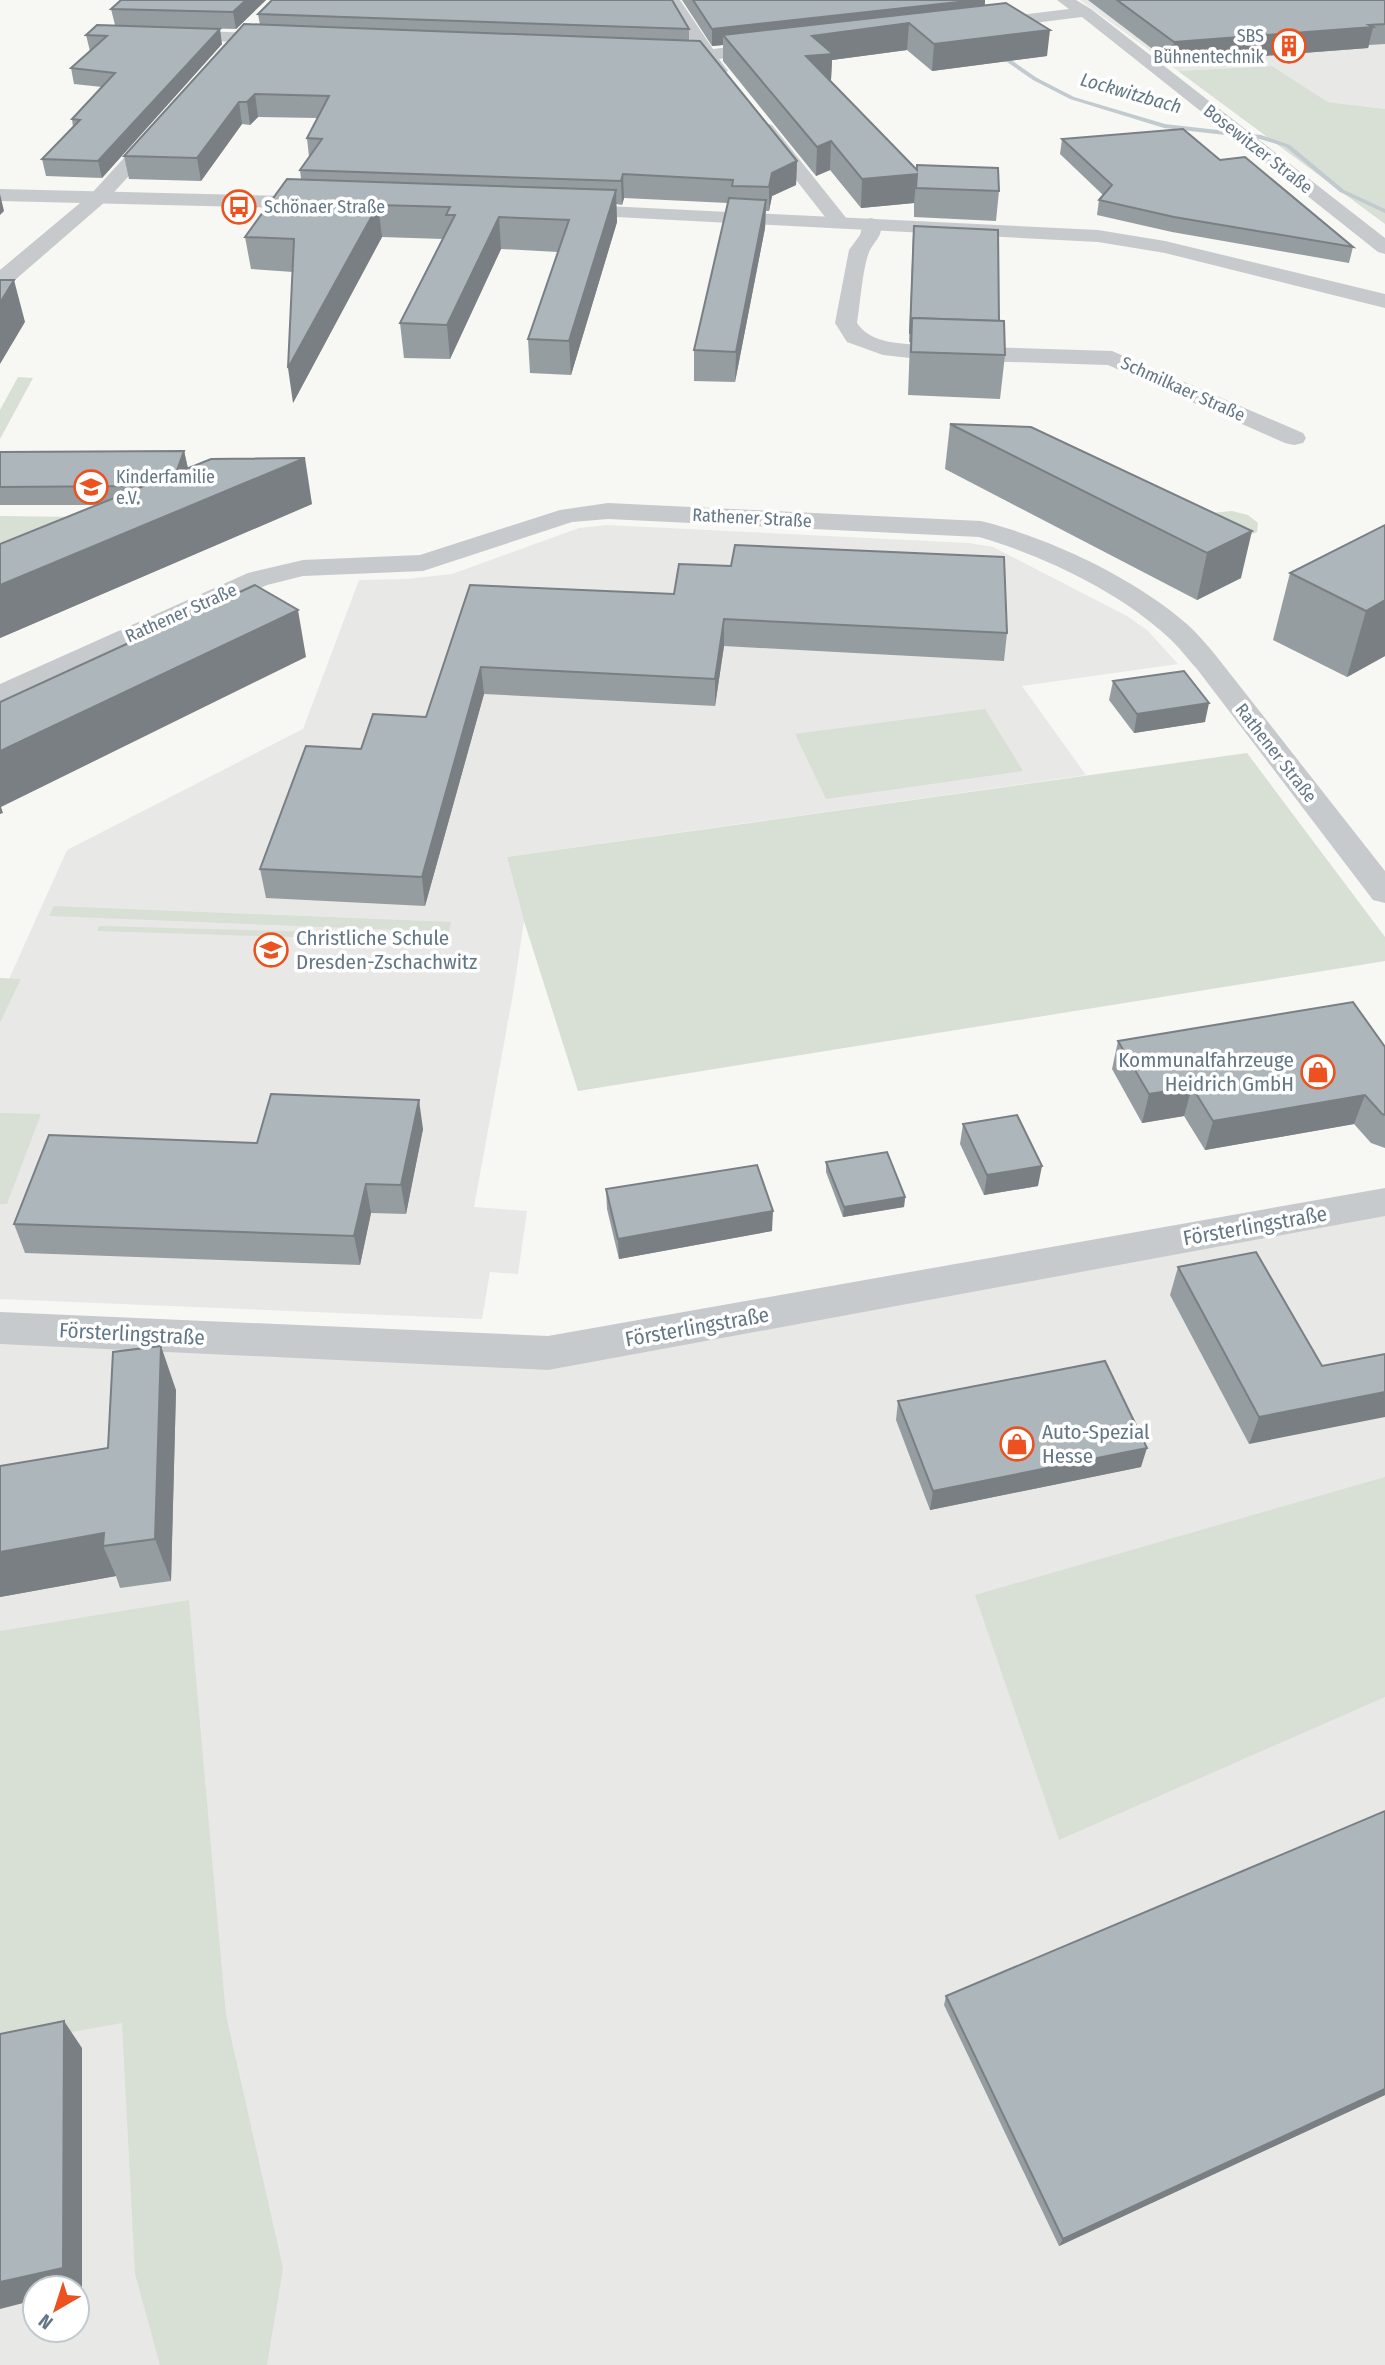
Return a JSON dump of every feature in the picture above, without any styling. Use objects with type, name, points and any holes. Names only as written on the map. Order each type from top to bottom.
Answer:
[{"type":"street","points":[[672,0],[706,55],[729,84]]},
{"type":"street","name":"Bosewitzer Straße","points":[[1065,0],[1084,12],[1385,248]]},
{"type":"street","points":[[974,25],[1084,12]]},
{"type":"street","points":[[224,57],[260,19]]},
{"type":"street","points":[[146,34],[296,39]]},
{"type":"street","points":[[637,52],[706,55],[788,46]]},
{"type":"street","points":[[754,114],[840,223]]},
{"type":"street","points":[[0,281],[99,197],[171,117]]},
{"type":"street","points":[[0,195],[345,204]]},
{"type":"street","points":[[547,209],[1061,232],[1133,241],[1385,301]]},
{"type":"street","name":"Schmilkaer Straße","points":[[871,224],[870,236],[859,250],[846,323],[855,337],[868,343],[919,352],[1112,358],[1294,438]]},
{"type":"street","name":"Rathener Straße","points":[[0,695],[258,579],[303,568],[424,563],[569,515],[608,511],[981,529],[1017,540],[1073,567],[1146,607],[1178,631],[1207,663],[1385,893]]},
{"type":"street","name":"Försterlingstraße","points":[[0,1328],[548,1353],[1385,1202]]},
{"type":"shaded area","points":[[1080,0],[1385,0],[1385,109],[1328,102],[1272,66],[1178,71]]},
{"type":"shaded area","points":[[1272,66],[1328,102],[1385,109],[1385,224],[1178,71]]},
{"type":"shaded area","points":[[18,377],[33,378],[0,439],[0,410]]},
{"type":"shaded area","points":[[1232,511],[1248,515],[1258,523],[1257,532],[1245,537],[1211,513]]},
{"type":"shaded area","points":[[0,516],[158,518],[0,585]]},
{"type":"shaded area","name":"Christliche Schule Dresden-Zschachwitz","points":[[607,525],[969,543],[993,547],[1127,616],[1147,630],[1178,664],[1022,686],[1086,775],[507,857],[524,921],[474,1207],[527,1211],[518,1274],[490,1272],[482,1319],[0,1299],[0,1023],[21,979],[9,979],[67,850],[303,729],[359,580],[452,574],[579,528]]},
{"type":"shaded area","points":[[985,709],[1023,771],[826,799],[795,734]]},
{"type":"shaded area","points":[[1247,753],[1385,937],[1385,961],[578,1091],[524,921],[507,857]]},
{"type":"shaded area","points":[[54,906],[451,922],[449,932],[49,916]]},
{"type":"shaded area","points":[[99,926],[321,932],[323,938],[97,931]]},
{"type":"shaded area","points":[[0,978],[21,979],[0,1023]]},
{"type":"shaded area","points":[[0,1113],[41,1114],[7,1204],[0,1204]]},
{"type":"shaded area","points":[[1385,1202],[1385,2365],[0,2365],[0,1331],[548,1353]]},
{"type":"shaded area","points":[[1385,1477],[1385,1697],[1059,1840],[975,1595]]},
{"type":"shaded area","points":[[189,1600],[226,2015],[283,2268],[267,2365],[160,2365],[135,2274],[122,2023],[0,2045],[0,1631]]},
{"type":"building","points":[[121,0],[246,0],[233,12],[111,9]]},
{"type":"building","points":[[272,0],[672,0],[689,29],[258,14]]},
{"type":"building","points":[[693,0],[977,0],[712,29]]},
{"type":"building","points":[[1117,0],[1385,0],[1385,24],[1174,42]]},
{"type":"building","points":[[1006,3],[1050,30],[934,44],[909,23],[812,36],[833,54],[806,56],[917,170],[917,165],[998,168],[999,191],[916,188],[917,174],[862,179],[831,141],[817,147],[723,35]]},
{"type":"building","points":[[244,24],[700,41],[797,161],[772,173],[769,187],[732,186],[733,180],[623,174],[621,181],[300,170],[322,139],[307,138],[329,96],[255,94],[247,102],[239,102],[197,158],[124,156]]},
{"type":"building","points":[[97,25],[220,29],[98,161],[42,159],[80,120],[72,119],[115,73],[71,68],[107,36],[86,35]]},
{"type":"building","points":[[1183,129],[1220,160],[1245,157],[1353,247],[1174,217],[1099,200],[1112,185],[1062,139]]},
{"type":"building","points":[[287,179],[616,190],[569,341],[528,339],[569,220],[499,217],[447,325],[400,323],[455,215],[446,215],[450,207],[378,205],[288,368],[294,239],[245,237]]},
{"type":"building","points":[[729,198],[766,200],[736,352],[694,350]]},
{"type":"building","points":[[914,226],[998,230],[999,321],[912,318],[910,333]]},
{"type":"building","points":[[0,280],[14,280],[0,303]]},
{"type":"building","points":[[912,318],[1004,321],[1005,355],[911,352]]},
{"type":"building","points":[[950,424],[1031,427],[1252,531],[1207,553]]},
{"type":"building","points":[[184,451],[176,473],[143,486],[0,487],[0,452]]},
{"type":"building","points":[[305,458],[0,585],[0,544],[211,459]]},
{"type":"building","points":[[1385,525],[1385,600],[1366,611],[1290,573]]},
{"type":"building","points":[[735,545],[1004,557],[1007,633],[724,619],[715,679],[481,667],[422,877],[260,869],[306,746],[361,749],[373,714],[426,717],[470,585],[674,594],[679,564],[731,566]]},
{"type":"building","points":[[255,585],[298,610],[0,751],[0,702]]},
{"type":"building","points":[[1184,671],[1209,703],[1137,714],[1113,681]]},
{"type":"building","points":[[1353,1002],[1385,1047],[1385,1115],[1365,1095],[1213,1121],[1192,1087],[1149,1094],[1118,1041]]},
{"type":"building","points":[[271,1094],[419,1100],[401,1185],[366,1184],[354,1236],[14,1224],[49,1135],[257,1143]]},
{"type":"building","points":[[1017,1115],[1042,1166],[987,1175],[963,1124]]},
{"type":"building","points":[[887,1152],[905,1197],[844,1207],[826,1162]]},
{"type":"building","points":[[757,1165],[773,1211],[618,1239],[606,1189]]},
{"type":"building","points":[[1256,1252],[1322,1366],[1385,1354],[1385,1392],[1259,1417],[1178,1267]]},
{"type":"building","points":[[161,1346],[155,1539],[103,1546],[104,1533],[0,1552],[0,1466],[108,1448],[113,1352]]},
{"type":"building","name":"Auto-Spezial Hesse","points":[[1105,1361],[1147,1448],[933,1491],[898,1401]]},
{"type":"building","points":[[1385,1811],[1385,2089],[1063,2239],[946,1996]]},
{"type":"building","points":[[64,2021],[63,2268],[36,2274],[21,2274],[21,2277],[0,2282],[0,2034]]},
{"type":"waterway","name":"Lockwitzbach","points":[[996,52],[1035,79],[1072,98],[1164,126],[1261,137],[1288,146],[1342,191],[1385,211]]},
{"type":"place","name":"SBS Bühnentechnik","points":[[1289,46]]},
{"type":"place","name":"Schönaer Straße","points":[[239,207]]},
{"type":"place","name":"Kinderfamilie e.V.","points":[[91,487]]},
{"type":"place","name":"Christliche Schule Dresden-Zschachwitz","points":[[271,950]]},
{"type":"place","name":"Kommunalfahrzeuge Heidrich GmbH","points":[[1318,1072]]},
{"type":"place","name":"Auto-Spezial Hesse","points":[[1017,1444]]}]
